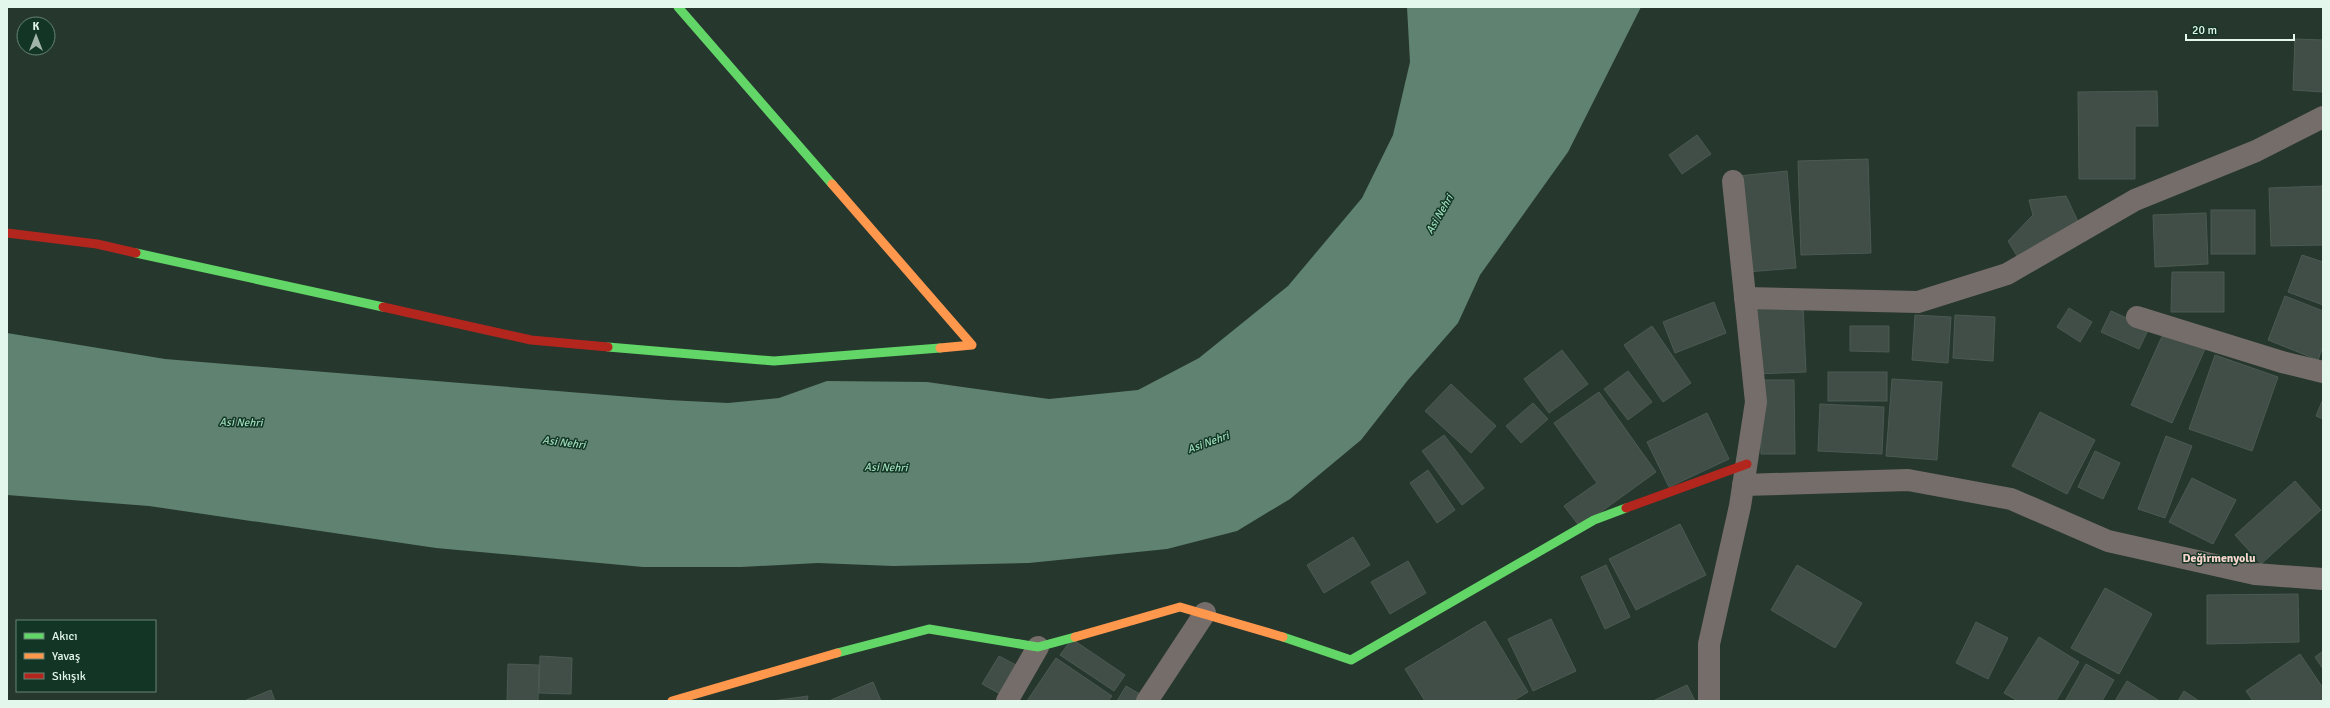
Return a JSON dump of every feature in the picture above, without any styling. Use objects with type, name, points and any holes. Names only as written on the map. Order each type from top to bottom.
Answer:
[{"type":"street","points":[[7,233],[97,244],[531,340],[774,361],[972,345],[678,7]]},
{"type":"street","points":[[1745,298],[1918,302],[2007,274],[2136,200],[2256,151],[2323,117]]},
{"type":"street","points":[[1709,701],[1709,644],[1745,474],[1756,402],[1733,181]]},
{"type":"street","points":[[2137,317],[2282,362],[2323,372]]},
{"type":"street","points":[[672,701],[785,667],[929,629],[1038,647],[1180,607],[1260,629],[1351,660],[1594,520],[1745,474],[1908,480],[2011,499],[2108,541],[2255,574],[2323,579]]},
{"type":"street","points":[[1147,701],[1205,613]]},
{"type":"street","points":[[1007,701],[1038,647]]},
{"type":"water","name":"Asi Nehri","points":[[1407,7],[1641,7],[1568,152],[1480,275],[1458,323],[1408,380],[1361,440],[1290,499],[1237,531],[1167,549],[1029,563],[893,566],[818,563],[741,567],[643,567],[436,548],[149,506],[7,495],[7,333],[165,359],[668,400],[728,403],[779,398],[827,381],[927,382],[1049,399],[1138,390],[1199,358],[1288,286],[1362,198],[1393,135],[1410,62]]},
{"type":"building","points":[[2295,39],[2323,40],[2323,92],[2293,90]]},
{"type":"building","points":[[2157,91],[2158,126],[2135,126],[2135,179],[2079,179],[2078,92]]},
{"type":"building","points":[[1697,135],[1711,154],[1682,174],[1669,155]]},
{"type":"building","points":[[1868,159],[1871,253],[1801,255],[1798,161]]},
{"type":"building","points":[[1787,171],[1796,268],[1747,272],[1738,176]]},
{"type":"building","points":[[2323,186],[2323,245],[2271,246],[2269,188]]},
{"type":"building","points":[[2066,196],[2080,226],[2020,261],[2008,241],[2033,215],[2029,200]]},
{"type":"building","points":[[2211,210],[2255,210],[2255,254],[2211,254]]},
{"type":"building","points":[[2206,213],[2208,264],[2155,267],[2153,215]]},
{"type":"building","points":[[2302,255],[2323,262],[2323,305],[2288,292]]},
{"type":"building","points":[[2172,272],[2224,272],[2224,312],[2171,312]]},
{"type":"building","points":[[2285,296],[2323,311],[2323,346],[2318,360],[2268,340]]},
{"type":"building","points":[[1714,302],[1726,333],[1675,353],[1663,322]]},
{"type":"building","points":[[1803,305],[1806,372],[1756,374],[1753,306]]},
{"type":"building","points":[[2069,308],[2092,322],[2080,342],[2057,327]]},
{"type":"building","points":[[2111,311],[2149,328],[2139,349],[2101,332]]},
{"type":"building","points":[[1915,315],[1951,317],[1948,363],[1912,360]]},
{"type":"building","points":[[1955,315],[1995,317],[1993,361],[1953,358]]},
{"type":"building","points":[[1652,326],[1691,383],[1663,402],[1624,345]]},
{"type":"building","points":[[1850,326],[1889,326],[1889,352],[1850,351]]},
{"type":"building","points":[[2164,332],[2205,349],[2172,423],[2131,405]]},
{"type":"building","points":[[1562,350],[1588,384],[1549,413],[1524,379]]},
{"type":"building","points":[[2215,355],[2278,377],[2252,451],[2189,429]]},
{"type":"building","points":[[1628,371],[1652,402],[1628,420],[1604,389]]},
{"type":"building","points":[[1828,372],[1887,372],[1887,401],[1828,401]]},
{"type":"building","points":[[1892,379],[1942,382],[1937,460],[1886,456]]},
{"type":"building","points":[[1760,380],[1794,380],[1795,454],[1761,454]]},
{"type":"building","points":[[1451,384],[1496,426],[1471,453],[1425,411]]},
{"type":"building","points":[[1599,392],[1656,472],[1580,527],[1564,506],[1597,483],[1554,423]]},
{"type":"building","points":[[2323,399],[2323,419],[2316,416]]},
{"type":"building","points":[[1533,403],[1548,419],[1521,443],[1506,426]]},
{"type":"building","points":[[1820,404],[1884,407],[1882,454],[1818,451]]},
{"type":"building","points":[[2040,412],[2095,440],[2067,494],[2012,466]]},
{"type":"building","points":[[1707,413],[1729,459],[1669,487],[1647,442]]},
{"type":"building","points":[[1444,435],[1484,488],[1462,505],[1422,451]]},
{"type":"building","points":[[2166,436],[2192,446],[2165,518],[2138,509]]},
{"type":"building","points":[[2095,451],[2120,463],[2103,499],[2078,487]]},
{"type":"building","points":[[1428,470],[1455,510],[1437,523],[1410,483]]},
{"type":"building","points":[[2192,478],[2236,500],[2213,544],[2169,522]]},
{"type":"building","points":[[2295,481],[2321,510],[2261,564],[2235,535]]},
{"type":"building","points":[[1680,524],[1706,575],[1636,610],[1609,559]]},
{"type":"building","points":[[1353,537],[1370,565],[1324,593],[1307,565]]},
{"type":"building","points":[[1408,561],[1426,593],[1390,614],[1371,582]]},
{"type":"building","points":[[1606,565],[1630,617],[1605,629],[1581,577]]},
{"type":"building","points":[[1797,565],[1862,603],[1835,648],[1771,610]]},
{"type":"building","points":[[2105,588],[2152,614],[2119,674],[2071,648]]},
{"type":"building","points":[[2298,594],[2299,642],[2207,644],[2207,595]]},
{"type":"building","points":[[1551,619],[1576,671],[1533,691],[1508,639]]},
{"type":"building","points":[[1485,621],[1528,692],[1513,701],[1425,701],[1405,669]]},
{"type":"building","points":[[1976,622],[2008,638],[1988,679],[1956,663]]},
{"type":"building","points":[[2039,637],[2079,662],[2056,701],[2018,701],[2004,693]]},
{"type":"building","points":[[1072,639],[1125,675],[1114,691],[1060,655]]},
{"type":"building","points":[[2323,651],[2323,669],[2315,657]]},
{"type":"building","points":[[2300,654],[2323,688],[2323,701],[2253,701],[2246,691]]},
{"type":"building","points":[[540,656],[572,658],[571,694],[539,693]]},
{"type":"building","points":[[999,656],[1018,666],[1002,695],[982,684]]},
{"type":"building","points":[[1056,658],[1112,696],[1108,701],[1027,701]]},
{"type":"building","points":[[508,664],[539,665],[538,701],[507,701]]},
{"type":"building","points":[[2086,664],[2114,680],[2102,701],[2065,701]]},
{"type":"building","points":[[2127,681],[2158,700],[2115,701]]},
{"type":"building","points":[[873,682],[881,701],[829,701]]},
{"type":"building","points":[[1687,685],[1695,701],[1653,701]]},
{"type":"building","points":[[1126,686],[1145,697],[1143,701],[1117,701]]},
{"type":"building","points":[[271,690],[275,701],[244,701]]},
{"type":"building","points":[[2184,691],[2199,701],[2178,701]]},
{"type":"building","points":[[808,696],[807,701],[772,701]]},
{"type":"traffic: fast","points":[[678,7],[832,184]]},
{"type":"traffic: fast","points":[[136,253],[383,307]]},
{"type":"traffic: fast","points":[[608,347],[774,361],[940,348]]},
{"type":"traffic: fast","points":[[1283,637],[1351,660],[1594,520],[1626,508]]},
{"type":"traffic: fast","points":[[837,653],[929,629],[1038,647],[1075,637]]},
{"type":"traffic: slow","points":[[832,184],[972,345],[940,348]]},
{"type":"traffic: slow","points":[[1075,637],[1180,607],[1283,637]]},
{"type":"traffic: slow","points":[[672,701],[837,653]]},
{"type":"traffic: jam","points":[[7,233],[97,244],[136,253]]},
{"type":"traffic: jam","points":[[383,307],[531,340],[608,347]]},
{"type":"traffic: jam","points":[[1626,508],[1747,464]]},
{"type":"district","name":"Değirmenyolu","points":[[2219,558]]}]
